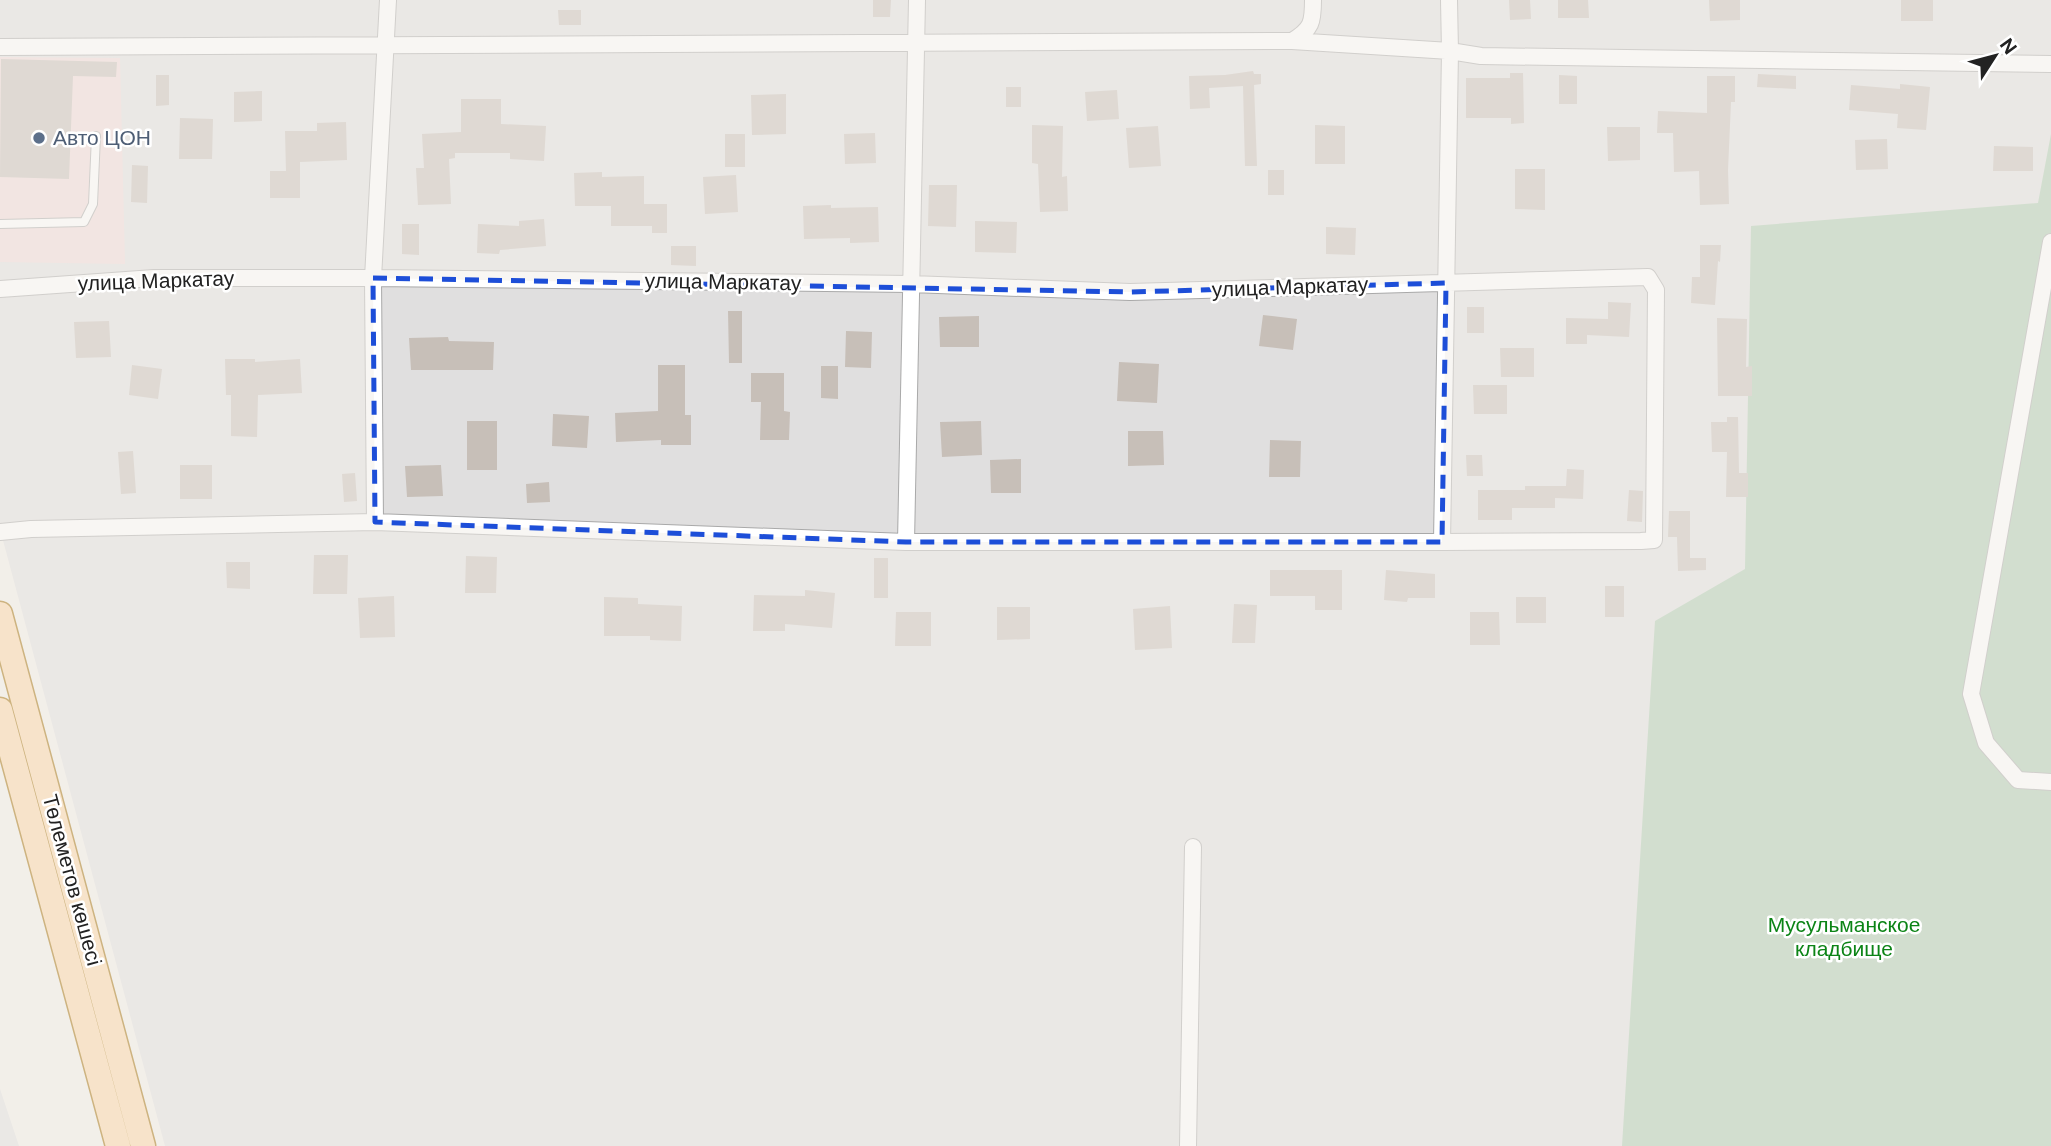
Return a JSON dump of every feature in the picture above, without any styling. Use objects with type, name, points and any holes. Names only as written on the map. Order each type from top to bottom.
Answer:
[{"type":"main road","name":"Төлеметов көшесі","points":[[0,614],[144,1146]]},
{"type":"main road","name":"Төлеметов көшесі","points":[[0,710],[118,1146]]},
{"type":"street","points":[[375,522],[373,278],[388,0]]},
{"type":"street","points":[[906,542],[917,0]]},
{"type":"street","points":[[1292,41],[1304,34],[1313,21],[1313,0]]},
{"type":"street","points":[[0,532],[31,529],[375,522],[906,542],[1442,542],[1449,0]]},
{"type":"street","points":[[0,47],[1292,41],[1494,56],[2051,64]]},
{"type":"street","points":[[2051,242],[1971,694],[1986,743],[2018,780],[2051,782]]},
{"type":"street","name":"улица Маркатау","points":[[0,289],[154,278],[373,278],[911,284],[1130,292],[1648,277],[1657,290],[1654,540],[1442,542]]},
{"type":"street","points":[[1188,1146],[1193,847]]},
{"type":"lane","points":[[0,224],[84,222],[93,204],[96,136]]},
{"type":"highlighted area","points":[[373,278],[1130,292],[1446,283],[1442,542],[906,542],[375,522]]},
{"type":"shaded area","points":[[0,0],[2051,0],[2051,1146],[165,1146],[0,529]]},
{"type":"shaded area","points":[[0,57],[120,58],[125,264],[0,262]]},
{"type":"shaded area","points":[[0,1089],[19,1146],[0,1146]]},
{"type":"green space","name":"Мусульманское кладбище","points":[[2051,134],[2051,1146],[1622,1146],[1655,621],[1745,569],[1751,226],[2038,203]]},
{"type":"building","points":[[873,0],[891,0],[890,17],[873,17]]},
{"type":"building","points":[[1509,0],[1530,0],[1531,19],[1510,20]]},
{"type":"building","points":[[1558,0],[1588,0],[1589,18],[1558,18]]},
{"type":"building","points":[[1709,0],[1740,0],[1740,20],[1710,21]]},
{"type":"building","points":[[1901,0],[1933,0],[1933,21],[1901,21]]},
{"type":"building","points":[[558,10],[581,10],[581,25],[559,25]]},
{"type":"building","points":[[1,59],[117,62],[116,77],[73,76],[69,179],[0,177]]},
{"type":"building","points":[[1253,71],[1254,74],[1261,74],[1261,84],[1254,85],[1257,166],[1245,166],[1243,86],[1209,88],[1210,108],[1190,109],[1189,76]]},
{"type":"building","points":[[1510,73],[1523,73],[1524,123],[1511,124],[1511,118],[1466,118],[1466,78],[1510,78]]},
{"type":"building","points":[[1758,74],[1796,76],[1796,89],[1757,87]]},
{"type":"building","points":[[156,75],[169,75],[169,105],[156,106]]},
{"type":"building","points":[[1559,75],[1577,76],[1577,104],[1559,104]]},
{"type":"building","points":[[1707,76],[1735,76],[1735,102],[1731,102],[1729,204],[1700,205],[1699,171],[1674,172],[1673,133],[1657,133],[1658,111],[1707,113]]},
{"type":"building","points":[[1900,84],[1930,87],[1926,130],[1897,128],[1898,114],[1849,110],[1851,85],[1900,89]]},
{"type":"building","points":[[1006,87],[1021,87],[1021,107],[1006,107]]},
{"type":"building","points":[[1117,90],[1119,119],[1087,121],[1085,92]]},
{"type":"building","points":[[262,91],[262,121],[234,122],[234,92]]},
{"type":"building","points":[[786,94],[786,134],[752,135],[751,95]]},
{"type":"building","points":[[461,99],[501,99],[501,124],[546,126],[544,161],[510,159],[510,153],[455,153],[455,158],[449,159],[451,204],[418,205],[416,168],[424,168],[422,134],[461,132]]},
{"type":"building","points":[[180,118],[213,119],[212,159],[179,159]]},
{"type":"building","points":[[346,122],[347,160],[300,162],[300,198],[270,198],[270,171],[286,171],[285,131],[317,131],[317,123]]},
{"type":"building","points":[[1032,125],[1063,126],[1062,177],[1067,176],[1068,211],[1040,212],[1038,164],[1032,163]]},
{"type":"building","points":[[1315,125],[1345,126],[1345,164],[1315,164]]},
{"type":"building","points":[[1158,126],[1161,166],[1129,168],[1126,128]]},
{"type":"building","points":[[1607,127],[1640,127],[1640,160],[1608,161]]},
{"type":"building","points":[[875,133],[876,163],[845,164],[844,134]]},
{"type":"building","points":[[725,134],[745,134],[745,167],[725,167]]},
{"type":"building","points":[[1887,139],[1888,169],[1856,170],[1855,140]]},
{"type":"building","points":[[1994,146],[2033,147],[2033,171],[1993,171]]},
{"type":"building","points":[[132,165],[148,166],[147,203],[131,202]]},
{"type":"building","points":[[1515,169],[1545,169],[1545,210],[1515,209]]},
{"type":"building","points":[[1268,170],[1284,170],[1284,195],[1268,195]]},
{"type":"building","points":[[602,172],[602,177],[644,176],[644,204],[667,204],[667,233],[652,233],[652,226],[611,226],[611,206],[575,206],[574,173]]},
{"type":"building","points":[[736,175],[738,212],[705,214],[703,177]]},
{"type":"building","points":[[929,185],[957,185],[956,227],[928,226]]},
{"type":"building","points":[[831,205],[831,208],[878,207],[879,242],[850,243],[850,238],[804,239],[803,206]]},
{"type":"building","points":[[544,219],[546,246],[500,250],[499,254],[477,253],[478,224],[519,226],[519,221]]},
{"type":"building","points":[[975,221],[1017,222],[1016,253],[975,252]]},
{"type":"building","points":[[402,224],[419,224],[419,255],[402,254]]},
{"type":"building","points":[[1326,227],[1356,228],[1355,255],[1326,254]]},
{"type":"building","points":[[1700,245],[1721,245],[1715,305],[1691,303],[1692,277],[1700,277]]},
{"type":"building","points":[[671,246],[696,246],[696,266],[671,265]]},
{"type":"building","points":[[1608,302],[1631,303],[1629,337],[1587,335],[1587,344],[1566,344],[1566,318],[1608,319]]},
{"type":"building","points":[[1467,307],[1484,307],[1484,333],[1467,333]]},
{"type":"building","points":[[728,311],[742,311],[742,363],[729,363]]},
{"type":"building","points":[[1263,315],[1297,319],[1293,350],[1259,346]]},
{"type":"building","points":[[979,316],[979,347],[940,347],[939,317]]},
{"type":"building","points":[[1717,318],[1747,319],[1746,367],[1752,366],[1752,396],[1718,396]]},
{"type":"building","points":[[109,321],[111,357],[76,358],[74,322]]},
{"type":"building","points":[[846,331],[872,332],[871,368],[845,367]]},
{"type":"building","points":[[448,337],[449,341],[494,342],[493,370],[411,370],[409,338]]},
{"type":"building","points":[[1500,348],[1534,348],[1534,377],[1501,377]]},
{"type":"building","points":[[225,359],[255,359],[255,362],[300,359],[302,393],[258,395],[257,437],[231,436],[231,395],[226,395]]},
{"type":"building","points":[[1119,362],[1159,364],[1157,403],[1117,401]]},
{"type":"building","points":[[132,365],[162,369],[158,399],[129,395]]},
{"type":"building","points":[[658,365],[685,365],[685,415],[691,415],[691,445],[661,445],[661,440],[616,442],[615,413],[658,411]]},
{"type":"building","points":[[821,366],[838,366],[838,399],[821,398]]},
{"type":"building","points":[[751,373],[784,373],[784,411],[790,412],[789,440],[760,440],[761,402],[751,402]]},
{"type":"building","points":[[1473,385],[1507,385],[1507,414],[1474,414]]},
{"type":"building","points":[[553,414],[589,416],[587,448],[552,446]]},
{"type":"building","points":[[1727,417],[1738,417],[1739,473],[1748,473],[1748,497],[1726,497],[1727,452],[1712,452],[1711,422],[1727,422]]},
{"type":"building","points":[[467,421],[497,421],[497,470],[467,470]]},
{"type":"building","points":[[981,421],[982,455],[942,457],[940,422]]},
{"type":"building","points":[[1128,431],[1163,431],[1164,465],[1128,466]]},
{"type":"building","points":[[1270,440],[1301,441],[1300,477],[1269,477]]},
{"type":"building","points":[[133,451],[136,493],[121,494],[118,452]]},
{"type":"building","points":[[1466,455],[1482,455],[1483,476],[1467,476]]},
{"type":"building","points":[[1021,459],[1021,493],[991,493],[990,460]]},
{"type":"building","points":[[180,465],[212,465],[212,499],[180,499]]},
{"type":"building","points":[[441,465],[443,496],[407,497],[405,466]]},
{"type":"building","points":[[1567,469],[1584,470],[1583,499],[1555,498],[1555,508],[1512,508],[1512,520],[1478,520],[1478,490],[1525,490],[1525,486],[1566,486]]},
{"type":"building","points":[[355,473],[357,501],[344,502],[342,474]]},
{"type":"building","points":[[549,482],[550,502],[527,503],[526,484]]},
{"type":"building","points":[[1629,490],[1643,491],[1642,522],[1627,521]]},
{"type":"building","points":[[1669,511],[1690,511],[1690,558],[1706,558],[1706,570],[1678,571],[1677,537],[1668,537]]},
{"type":"building","points":[[314,555],[348,555],[347,594],[313,594]]},
{"type":"building","points":[[466,556],[497,557],[496,593],[465,593]]},
{"type":"building","points":[[874,558],[888,558],[888,598],[874,598]]},
{"type":"building","points":[[226,562],[250,562],[250,589],[227,588]]},
{"type":"building","points":[[1270,570],[1342,570],[1342,610],[1315,610],[1315,596],[1270,596]]},
{"type":"building","points":[[1386,570],[1435,574],[1435,598],[1408,598],[1407,602],[1384,600]]},
{"type":"building","points":[[1605,586],[1624,586],[1624,617],[1605,617]]},
{"type":"building","points":[[805,590],[835,593],[832,628],[785,624],[785,631],[753,631],[754,595],[805,596]]},
{"type":"building","points":[[394,596],[395,637],[360,638],[358,598]]},
{"type":"building","points":[[604,597],[638,598],[638,604],[682,606],[681,641],[650,640],[650,636],[604,636]]},
{"type":"building","points":[[1516,597],[1546,597],[1546,623],[1516,623]]},
{"type":"building","points":[[1234,604],[1257,605],[1255,643],[1232,643]]},
{"type":"building","points":[[1170,606],[1172,648],[1135,650],[1133,609]]},
{"type":"building","points":[[997,607],[1030,607],[1030,639],[997,640]]},
{"type":"building","points":[[896,612],[931,612],[931,646],[895,646]]},
{"type":"building","points":[[1470,612],[1499,612],[1500,645],[1470,645]]},
{"type":"place","name":"Авто ЦОН","points":[[39,138]]}]
